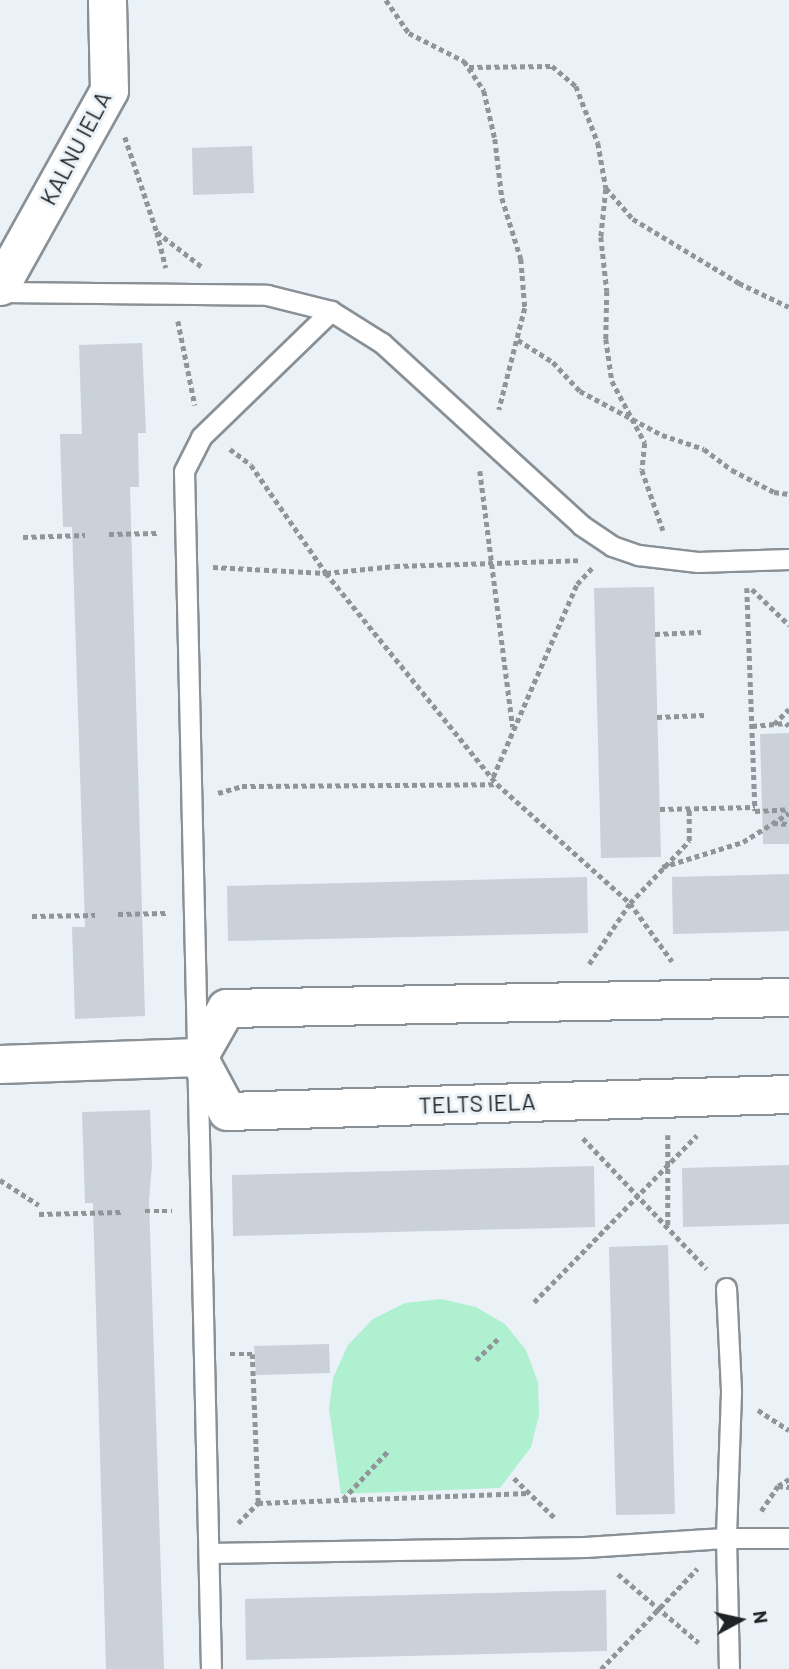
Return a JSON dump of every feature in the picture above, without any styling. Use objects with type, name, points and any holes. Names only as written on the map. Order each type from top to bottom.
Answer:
[{"type":"street","name":"KALNU IELA","points":[[0,286],[109,90],[101,9]]},
{"type":"street","points":[[0,1064],[198,1057],[226,1008],[789,997]]},
{"type":"street","name":"TELTS IELA","points":[[198,1057],[227,1111],[789,1094]]},
{"type":"lane","points":[[0,292],[267,295],[331,311],[382,343],[581,525],[612,546],[638,555],[698,562],[789,559]]},
{"type":"lane","points":[[211,1669],[184,471],[201,437],[331,311]]},
{"type":"lane","points":[[726,1289],[731,1392],[726,1538],[729,1669]]},
{"type":"lane","points":[[209,1553],[585,1547],[726,1538],[789,1538]]},
{"type":"path","points":[[386,0],[409,33],[464,61],[484,91],[495,139],[502,198],[521,259],[525,308],[498,414]]},
{"type":"path","points":[[468,67],[552,66],[576,86],[598,143],[606,188],[601,237],[607,291],[606,338],[612,381],[645,443],[642,470],[663,525],[664,559]]},
{"type":"path","points":[[109,90],[158,232],[237,294]]},
{"type":"path","points":[[606,188],[633,219],[739,283],[789,307]]},
{"type":"path","points":[[518,340],[554,362],[580,391],[662,435],[704,449],[732,470],[774,492],[789,494]]},
{"type":"path","points":[[236,452],[251,465],[326,573],[497,784],[630,903],[674,964]]},
{"type":"path","points":[[479,468],[513,727]]},
{"type":"path","points":[[109,534],[186,532]]},
{"type":"path","points":[[23,537],[85,535]]},
{"type":"path","points":[[187,566],[326,573],[395,566],[586,559]]},
{"type":"path","points":[[493,777],[577,584]]},
{"type":"path","points":[[747,584],[755,811],[789,811]]},
{"type":"path","points":[[656,634],[701,632]]},
{"type":"path","points":[[773,724],[789,709]]},
{"type":"path","points":[[657,717],[704,715]]},
{"type":"path","points":[[752,726],[789,726]]},
{"type":"path","points":[[193,801],[242,786],[497,784]]},
{"type":"path","points":[[660,809],[755,807]]},
{"type":"path","points":[[588,966],[630,903],[689,841],[689,808]]},
{"type":"path","points":[[661,868],[743,842],[789,811]]},
{"type":"path","points":[[773,823],[789,824]]},
{"type":"path","points":[[118,914],[195,912]]},
{"type":"path","points":[[32,916],[95,915]]},
{"type":"path","points":[[666,1098],[668,1229]]},
{"type":"path","points":[[534,1302],[699,1132]]},
{"type":"path","points":[[580,1135],[726,1289]]},
{"type":"path","points":[[0,1181],[39,1205]]},
{"type":"path","points":[[39,1214],[121,1212]]},
{"type":"path","points":[[477,1360],[498,1339]]},
{"type":"path","points":[[252,1354],[258,1503]]},
{"type":"path","points":[[342,1500],[388,1451]]},
{"type":"path","points":[[514,1479],[585,1547],[709,1652]]},
{"type":"path","points":[[778,1486],[789,1479]]},
{"type":"path","points":[[209,1553],[258,1503],[529,1493]]},
{"type":"path","points":[[601,1669],[726,1538]]},
{"type":"green space","points":[[441,1299],[476,1307],[505,1324],[526,1350],[538,1382],[539,1415],[531,1447],[500,1488],[341,1494],[329,1409],[333,1378],[348,1345],[373,1319],[405,1303]]},
{"type":"building","points":[[252,146],[254,193],[193,195],[192,148]]},
{"type":"building","points":[[142,343],[146,433],[138,433],[139,487],[130,487],[145,1016],[75,1019],[72,927],[85,927],[72,527],[63,527],[60,434],[82,434],[79,345]]},
{"type":"building","points":[[654,587],[661,857],[601,858],[594,588]]},
{"type":"building","points":[[789,733],[789,844],[763,844],[760,734]]},
{"type":"building","points":[[789,874],[789,931],[673,934],[672,877]]},
{"type":"building","points":[[587,877],[588,933],[228,941],[227,886]]},
{"type":"building","points":[[150,1110],[152,1165],[149,1200],[164,1669],[106,1669],[93,1203],[85,1203],[82,1112]]},
{"type":"building","points":[[789,1165],[789,1224],[683,1227],[682,1168]]},
{"type":"building","points":[[594,1166],[595,1227],[233,1236],[232,1175]]},
{"type":"building","points":[[668,1245],[675,1514],[616,1515],[609,1247]]},
{"type":"building","points":[[329,1344],[330,1373],[256,1375],[254,1346]]},
{"type":"building","points":[[606,1590],[607,1651],[246,1660],[245,1599]]}]
